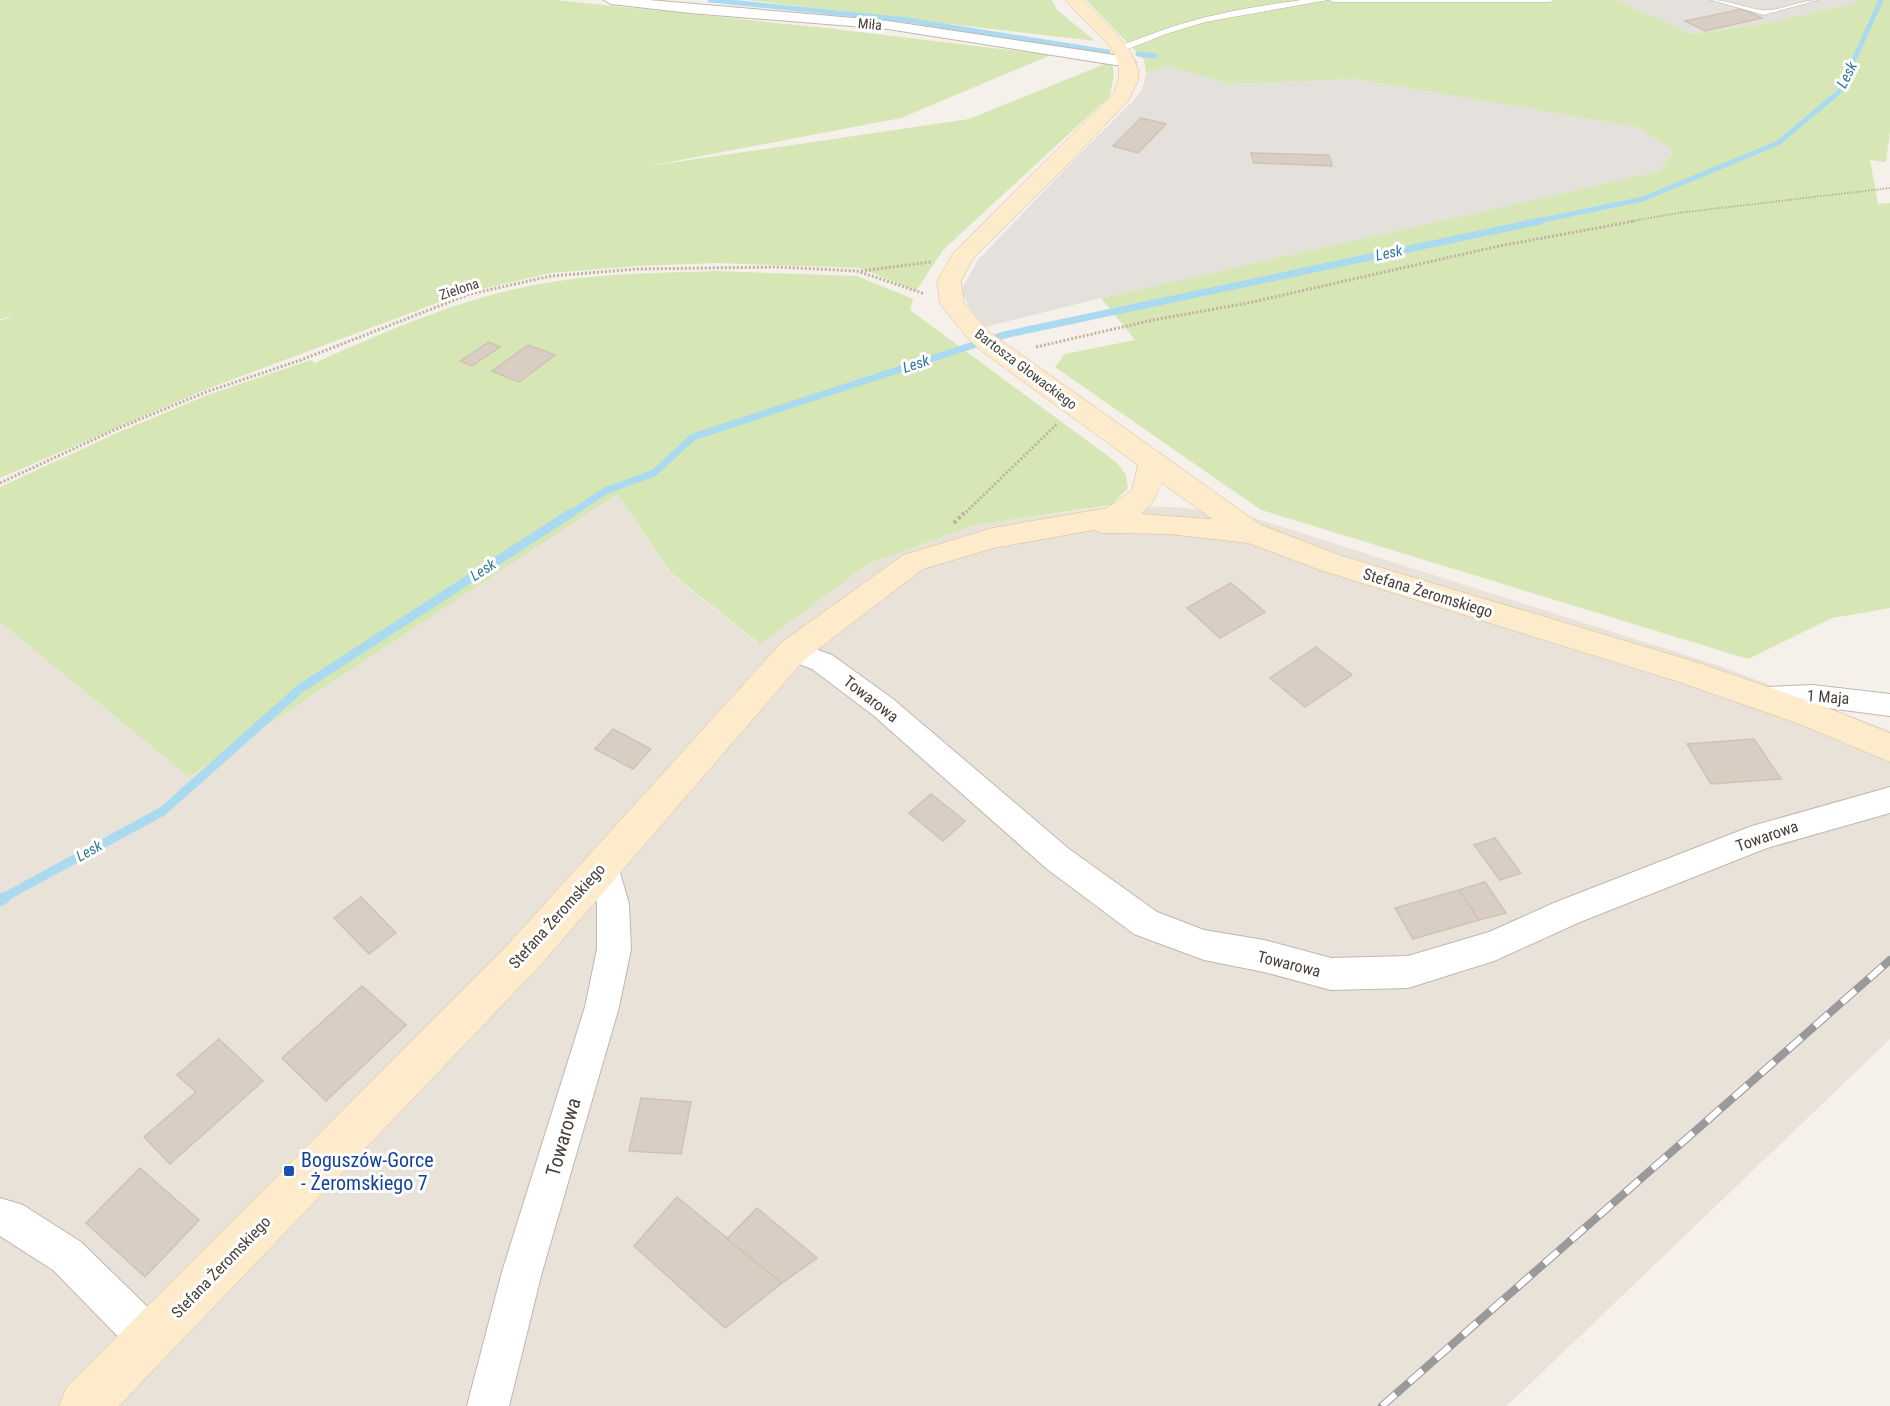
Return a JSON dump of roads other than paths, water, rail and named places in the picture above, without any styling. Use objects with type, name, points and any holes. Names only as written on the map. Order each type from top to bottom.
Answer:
[{"type":"street","name":"Miła","points":[[611,0],[690,9],[888,25],[1124,55]]},
{"type":"street","points":[[1074,0],[1124,55]]},
{"type":"street","name":"Bartosza Głowackiego","points":[[1124,55],[1131,73],[1121,98],[962,257],[949,281],[952,304],[992,346],[1252,533]]},
{"type":"street","name":"Stefana Żeromskiego","points":[[84,1406],[151,1340],[524,955],[793,651],[913,562],[992,538],[1114,517],[1132,508],[1147,492],[1152,462]]},
{"type":"street","name":"Stefana Żeromskiego","points":[[1085,523],[1168,524],[1252,533],[1331,563],[1766,698],[1890,748]]},
{"type":"street","name":"Towarowa","points":[[793,651],[822,662],[883,707],[1058,859],[1146,923],[1204,945],[1264,956],[1331,974],[1408,972],[1494,946],[1568,912],[1762,836],[1890,800]]},
{"type":"street","name":"1 Maja","points":[[1766,698],[1802,695],[1843,696],[1890,705]]},
{"type":"street","name":"Towarowa","points":[[488,1406],[522,1272],[602,1007],[614,949],[613,904],[604,865]]},
{"type":"street","points":[[0,1217],[9,1219],[67,1256],[151,1340]]},
{"type":"lane","points":[[1124,55],[1161,32],[1198,21],[1263,6],[1324,0]]},
{"type":"lane","points":[[1333,0],[1550,0]]},
{"type":"lane","points":[[1715,0],[1764,13],[1814,0]]},
{"type":"waterway","points":[[710,0],[907,20],[1108,52]]},
{"type":"waterway","name":"Lesk","points":[[1533,222],[1643,199],[1778,143],[1840,91],[1881,0]]},
{"type":"waterway","points":[[1138,54],[1155,56]]},
{"type":"waterway","name":"Lesk","points":[[569,515],[605,491],[654,473],[693,437],[1004,335],[1540,221]]},
{"type":"waterway","name":"Lesk","points":[[1,899],[163,811],[301,688],[571,513]]},
{"type":"waterway","name":"Lesk","points":[[0,900],[4,898]]},
{"type":"railway","points":[[1382,1406],[1890,960]]},
{"type":"place","name":"Boguszów-Gorce - Żeromskiego 7","points":[[289,1171]]}]
